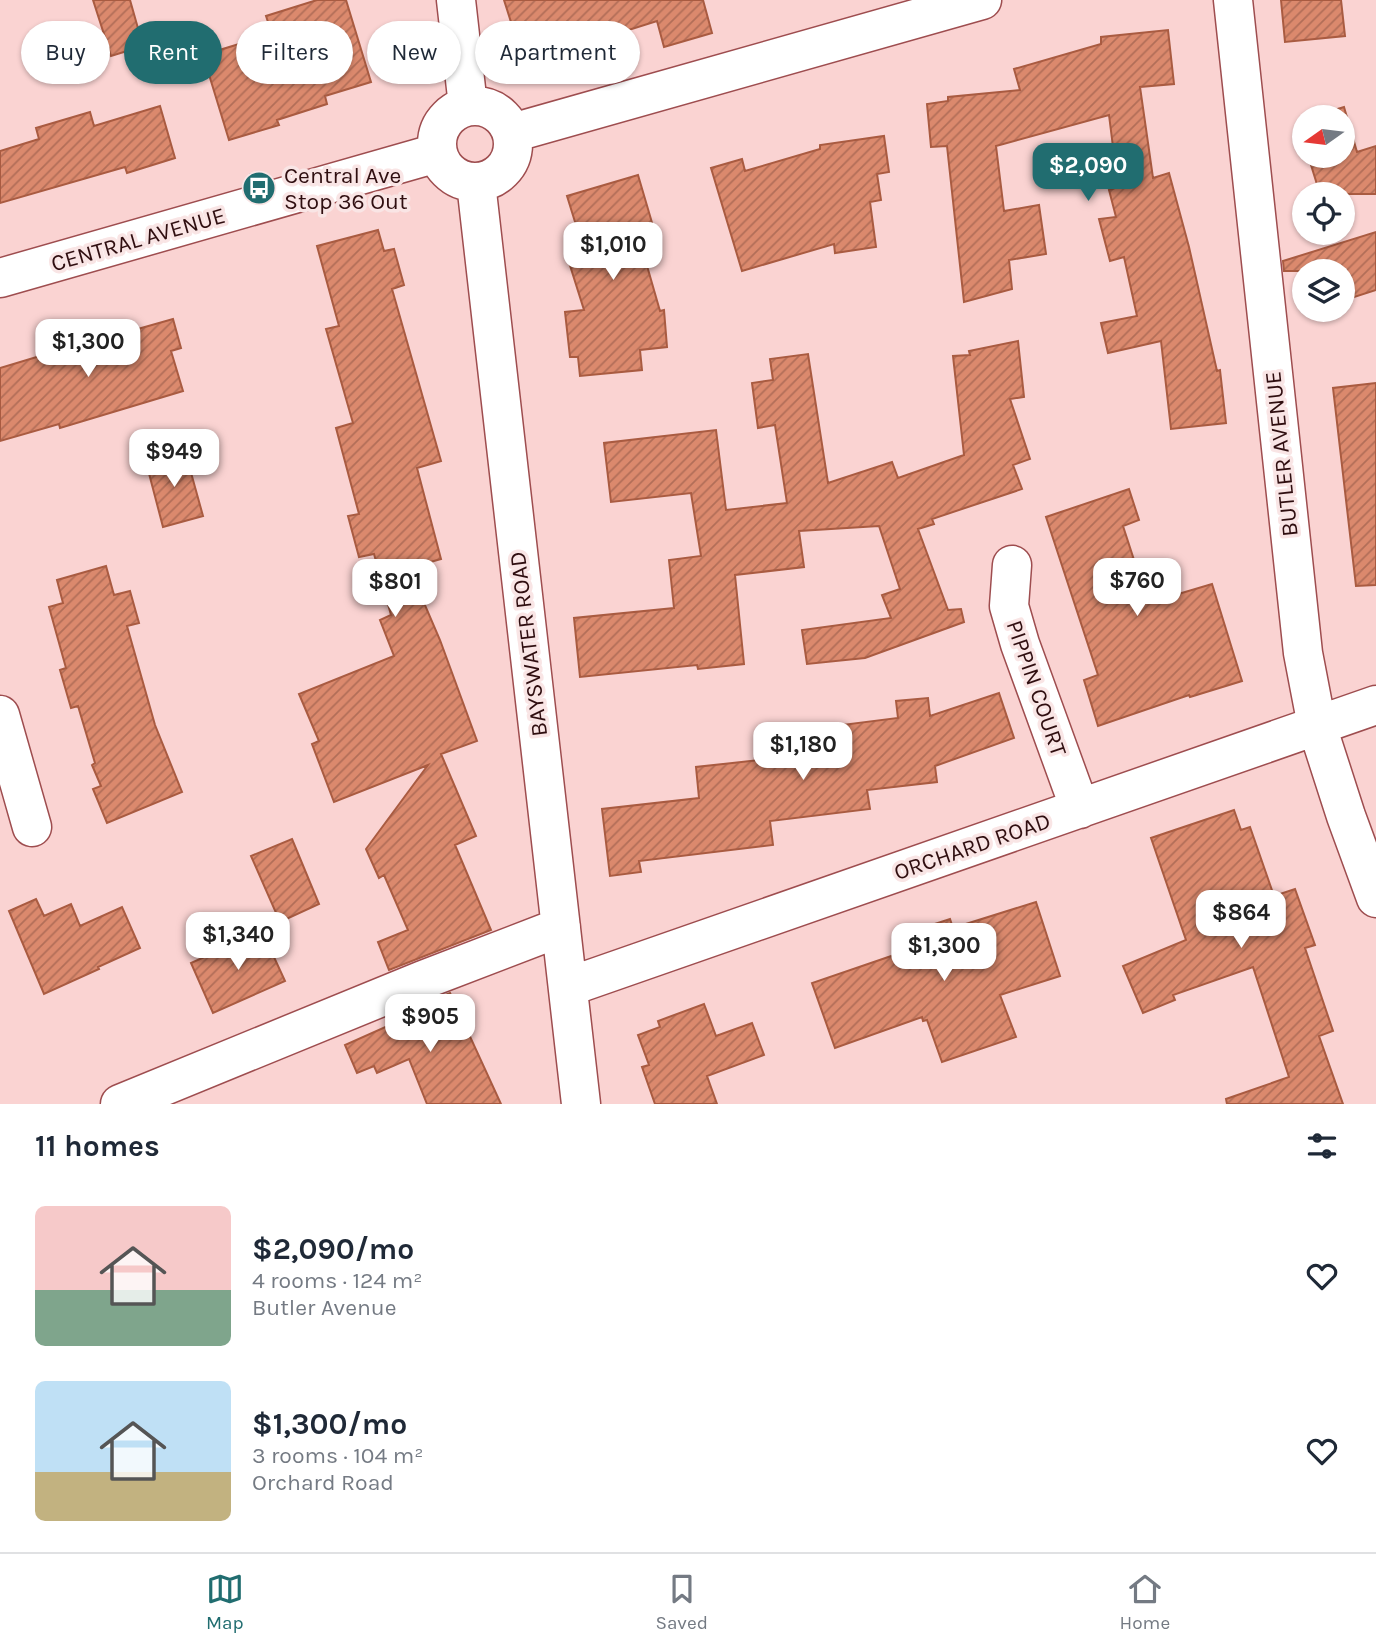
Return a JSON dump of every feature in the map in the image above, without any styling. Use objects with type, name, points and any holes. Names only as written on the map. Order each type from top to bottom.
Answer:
[{"type":"street","points":[[456,0],[468,106]]},
{"type":"street","points":[[512,133],[982,0]]},
{"type":"street","name":"BUTLER AVENUE","points":[[1233,0],[1303,653],[1317,726],[1376,898]]},
{"type":"street","points":[[468,106],[479,106],[500,114],[512,133],[514,145],[506,167],[487,181],[476,183],[451,175],[442,165],[437,153],[440,129],[446,118],[456,110],[468,106]]},
{"type":"street","name":"CENTRAL AVENUE","points":[[0,278],[437,153]]},
{"type":"street","name":"BAYSWATER ROAD","points":[[476,183],[581,1104]]},
{"type":"street","name":"PIPPIN COURT","points":[[1012,565],[1009,606],[1020,644],[1080,809]]},
{"type":"street","name":"ORCHARD ROAD","points":[[568,987],[1376,705]]},
{"type":"street","points":[[0,715],[32,827]]},
{"type":"street","points":[[120,1104],[423,980],[561,928]]},
{"type":"building","points":[[93,0],[130,0],[136,21],[124,21],[124,52],[111,56],[110,21],[100,21]]},
{"type":"building","points":[[317,0],[346,0],[352,21],[268,21],[266,16]]},
{"type":"building","points":[[504,0],[703,0],[712,33],[664,47],[657,21],[640,26],[640,21],[511,21]]},
{"type":"building","points":[[1281,0],[1341,0],[1345,36],[1285,42]]},
{"type":"building","points":[[353,23],[367,69],[367,83],[325,96],[327,104],[277,120],[279,125],[229,140],[212,84],[222,84],[222,49],[236,45],[236,84],[353,84]]},
{"type":"building","points":[[1168,30],[1174,84],[1140,87],[1153,178],[1169,173],[1217,371],[1220,370],[1226,423],[1171,429],[1161,341],[1108,353],[1101,323],[1137,316],[1124,257],[1110,261],[1099,219],[1116,217],[1109,190],[1118,187],[1109,115],[996,146],[1004,211],[1039,205],[1046,254],[1009,260],[1012,289],[964,302],[947,146],[931,147],[927,104],[948,101],[948,97],[1020,90],[1014,69],[1101,44],[1101,37]]},
{"type":"building","points":[[160,106],[175,158],[127,173],[125,167],[0,203],[0,151],[39,139],[36,128],[90,112],[94,126]]},
{"type":"building","points":[[884,136],[889,172],[877,174],[881,200],[870,202],[876,247],[835,253],[834,244],[742,271],[711,168],[742,159],[745,171],[820,149],[820,145]]},
{"type":"building","points":[[1355,145],[1357,152],[1376,146],[1376,194],[1355,194],[1355,182],[1316,182],[1312,168],[1355,168]]},
{"type":"building","points":[[638,175],[653,226],[637,231],[660,311],[664,310],[667,347],[640,350],[642,370],[580,376],[578,357],[570,357],[565,312],[584,310],[567,256],[584,251],[567,196]]},
{"type":"building","points":[[378,230],[384,251],[394,249],[404,285],[392,289],[441,461],[417,468],[441,559],[409,568],[440,640],[477,741],[441,754],[476,836],[455,845],[491,930],[389,970],[378,942],[408,930],[384,875],[379,878],[366,849],[428,765],[334,802],[312,744],[319,741],[299,694],[394,656],[380,620],[391,615],[374,554],[359,557],[348,516],[359,514],[336,428],[353,423],[326,329],[339,326],[317,246]]},
{"type":"building","points":[[1376,232],[1376,290],[1355,297],[1355,259],[1292,259],[1292,271],[1284,271],[1283,261],[1334,245],[1355,245],[1355,239]]},
{"type":"building","points":[[173,319],[181,348],[171,351],[183,391],[60,428],[59,424],[0,441],[0,368],[40,356],[39,349],[97,333],[99,340]]},
{"type":"building","points":[[1018,341],[1024,397],[1010,399],[1030,459],[1013,465],[1022,489],[932,519],[934,524],[918,529],[948,610],[961,609],[964,622],[865,658],[807,664],[802,630],[891,618],[882,595],[900,589],[879,526],[799,531],[804,567],[735,575],[744,664],[698,669],[697,665],[580,677],[574,618],[674,608],[669,560],[701,556],[691,493],[611,502],[604,443],[716,430],[726,510],[787,503],[775,425],[758,428],[752,383],[773,380],[770,359],[808,354],[828,483],[892,462],[898,478],[964,455],[953,356],[970,355],[969,351]]},
{"type":"building","points":[[1376,383],[1376,585],[1356,586],[1333,388]]},
{"type":"building","points":[[185,451],[203,516],[163,527],[146,462]]},
{"type":"building","points":[[1129,489],[1139,520],[1123,526],[1148,603],[1212,584],[1242,681],[1190,697],[1189,695],[1098,726],[1084,680],[1098,675],[1046,517]]},
{"type":"building","points":[[106,566],[114,595],[130,591],[139,623],[127,626],[155,725],[182,792],[107,823],[93,789],[101,786],[92,765],[95,763],[78,706],[71,708],[60,670],[66,668],[49,607],[63,603],[57,580]]},
{"type":"building","points":[[999,693],[1014,738],[935,766],[937,782],[867,790],[870,809],[770,821],[773,845],[639,861],[641,872],[610,876],[602,809],[699,798],[696,767],[805,755],[802,730],[898,718],[896,701],[928,698],[930,716]]},
{"type":"building","points":[[1234,810],[1241,830],[1250,827],[1274,896],[1295,889],[1315,945],[1305,948],[1333,1031],[1319,1036],[1343,1104],[1227,1104],[1226,1099],[1289,1077],[1253,967],[1173,995],[1175,1000],[1143,1013],[1123,966],[1186,940],[1151,838]]},
{"type":"building","points":[[292,839],[319,904],[280,922],[251,856]]},
{"type":"building","points":[[36,899],[44,916],[71,904],[80,926],[122,907],[140,948],[44,994],[9,911]]},
{"type":"building","points":[[1036,902],[1060,976],[1000,995],[1016,1037],[942,1062],[927,1020],[923,1021],[922,1017],[835,1048],[812,983],[900,953],[895,937],[950,919],[953,928]]},
{"type":"building","points":[[262,931],[285,981],[213,1013],[191,963]]},
{"type":"building","points":[[450,993],[501,1104],[427,1104],[409,1059],[377,1073],[374,1066],[357,1073],[345,1045],[408,1017],[406,1011]]},
{"type":"building","points":[[704,1004],[716,1036],[752,1023],[764,1055],[707,1076],[717,1104],[655,1104],[642,1067],[649,1065],[638,1035],[660,1027],[658,1021]]},
{"type":"place","name":"Central Ave Stop 36 Out","points":[[259,188]]}]
